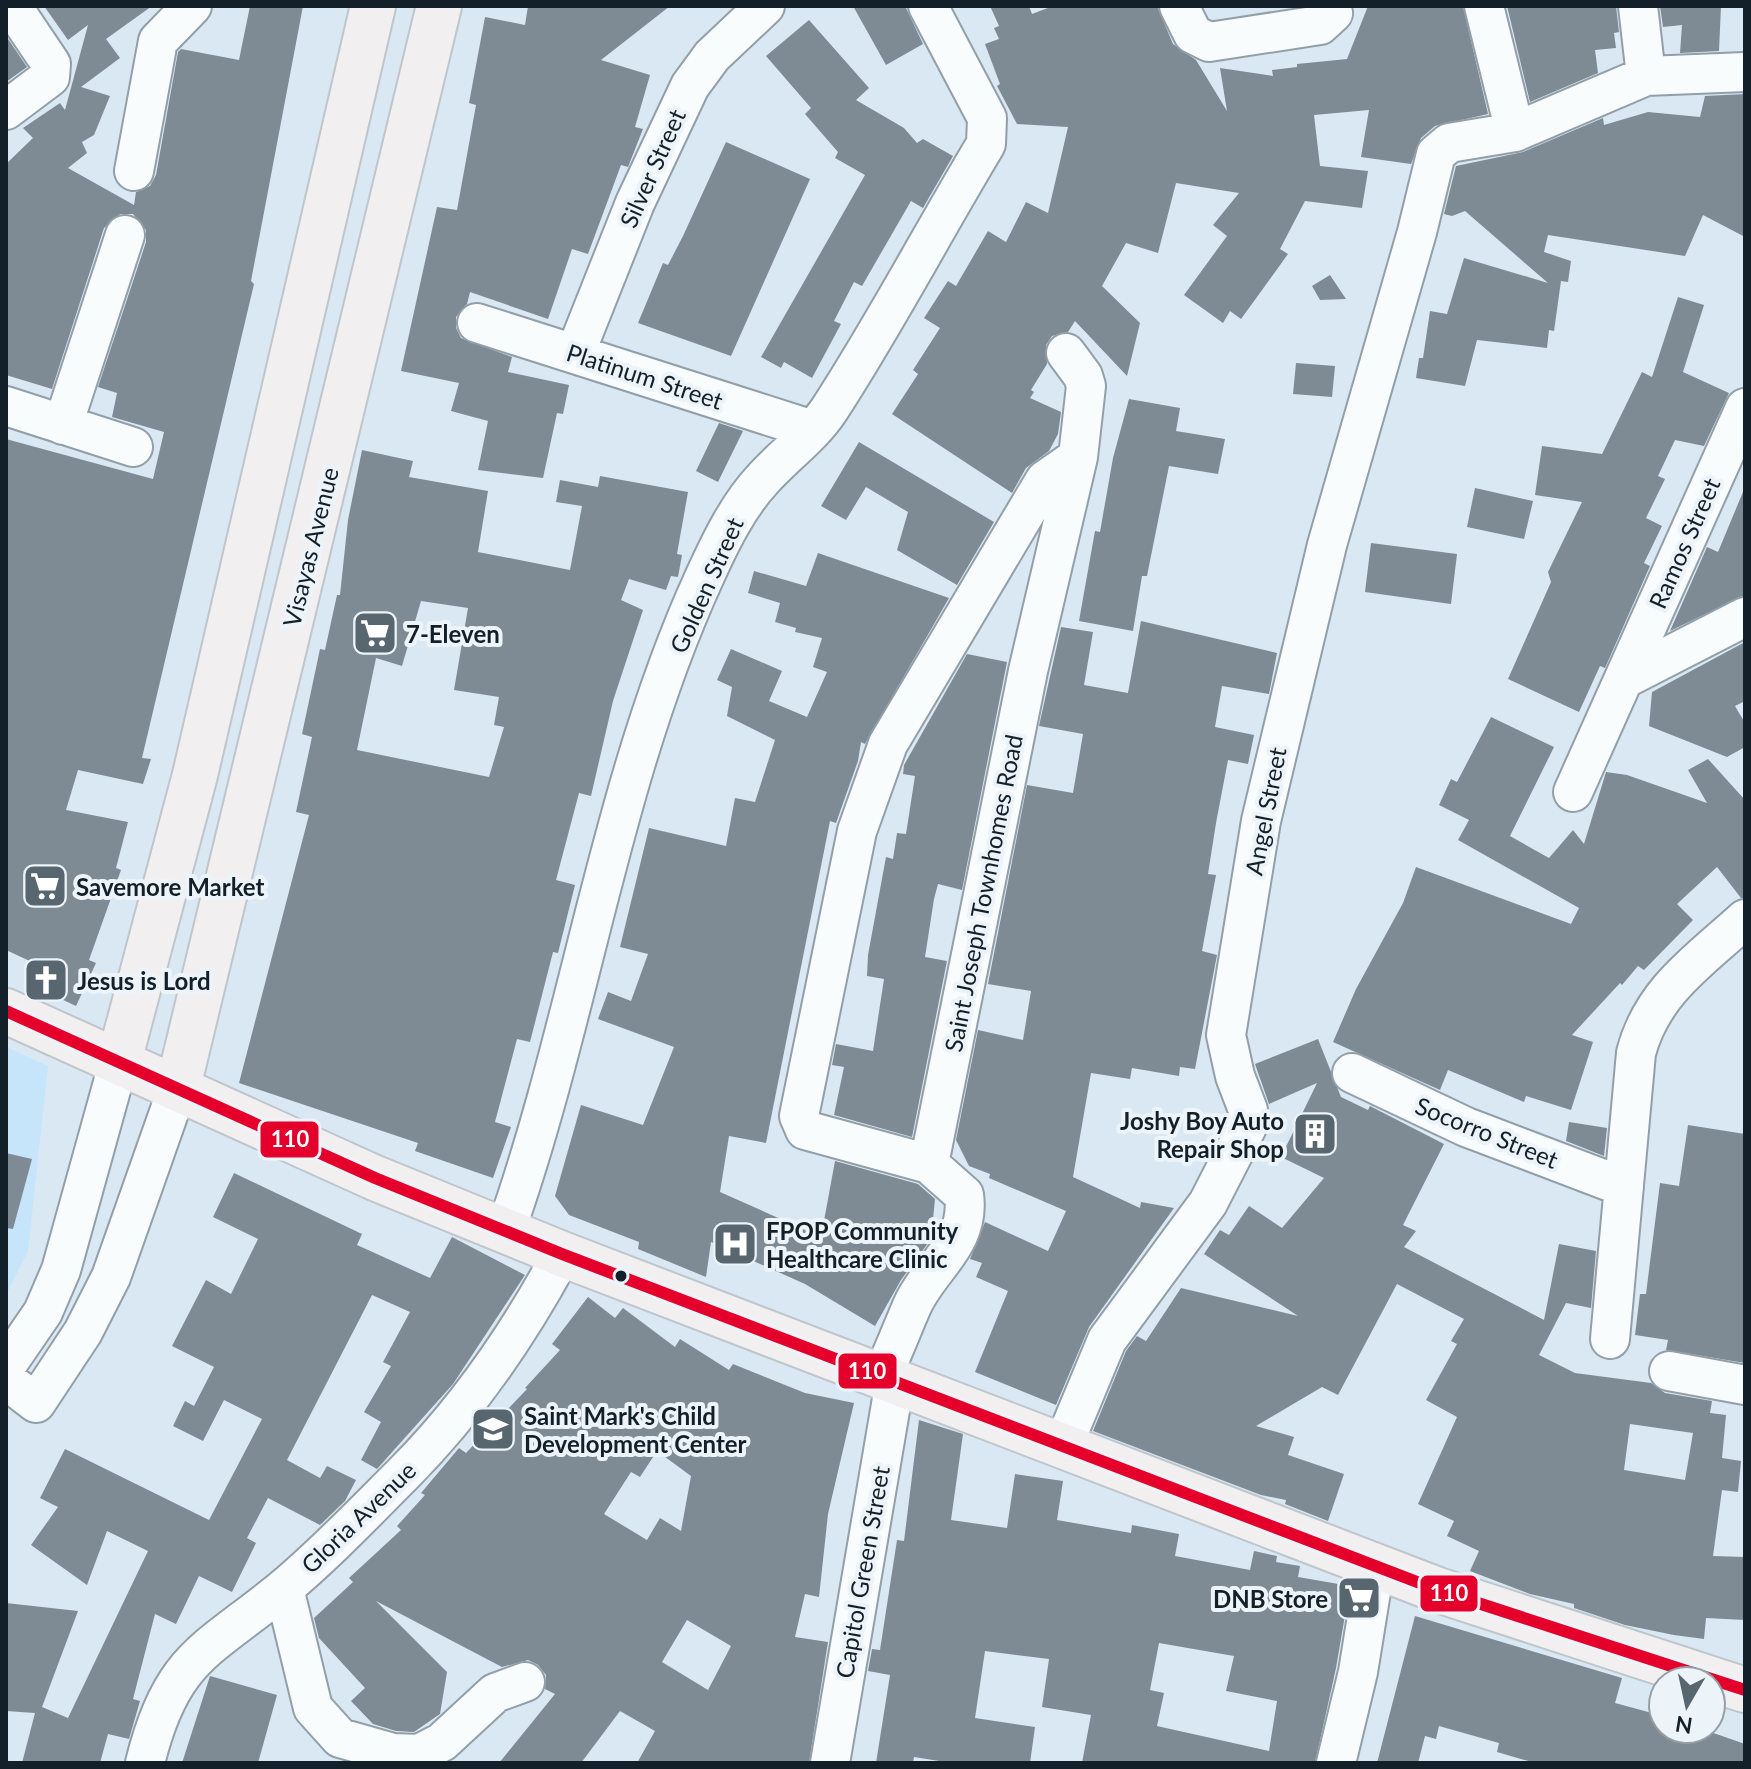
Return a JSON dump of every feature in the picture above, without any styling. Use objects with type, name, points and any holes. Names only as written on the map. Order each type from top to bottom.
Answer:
[{"type":"main road","points":[[119,1061],[195,775],[373,6]]},
{"type":"main road","name":"Visayas Avenue","points":[[178,1087],[311,542],[431,7]]},
{"type":"main road","points":[[253,530],[311,542]]},
{"type":"main road","points":[[6,1011],[375,1178],[505,1232],[1375,1567],[1557,1632],[1745,1690]]},
{"type":"street","points":[[6,110],[50,77],[51,64],[12,6]]},
{"type":"street","points":[[134,171],[158,41],[192,6]]},
{"type":"street","name":"Silver Street","points":[[575,354],[635,203],[690,86],[712,56],[765,6]]},
{"type":"street","name":"Golden Street","points":[[505,1232],[538,1138],[623,808],[656,700],[703,579],[737,513],[761,480],[813,430],[856,365],[986,144],[987,118],[928,6]]},
{"type":"street","points":[[1179,6],[1193,34],[1209,42],[1320,25],[1333,13],[1331,6]]},
{"type":"street","points":[[1484,6],[1515,132],[1646,76],[1745,72]]},
{"type":"street","points":[[1638,6],[1646,76]]},
{"type":"street","name":"Angel Street","points":[[1062,1448],[1107,1340],[1208,1203],[1247,1127],[1248,1110],[1235,1076],[1226,1035],[1261,821],[1327,545],[1417,232],[1433,161],[1449,143],[1515,132]]},
{"type":"street","points":[[63,425],[125,235]]},
{"type":"street","name":"Platinum Street","points":[[477,323],[813,430]]},
{"type":"street","name":"Saint Joseph Townhomes Road","points":[[929,1164],[1028,671],[1078,457],[1086,386],[1083,376],[1066,353]]},
{"type":"street","points":[[6,406],[133,447]]},
{"type":"street","name":"Ramos Street","points":[[1573,792],[1745,408]]},
{"type":"street","points":[[877,1374],[883,1323],[913,1304],[948,1257],[966,1211],[964,1195],[929,1164],[805,1130],[800,1125],[799,1116],[857,831],[888,744],[1045,480],[1078,457]]},
{"type":"street","points":[[1624,679],[1745,617]]},
{"type":"street","points":[[1610,1339],[1641,1033],[1659,998],[1745,919]]},
{"type":"street","points":[[6,1366],[43,1312],[61,1270],[119,1061]]},
{"type":"street","name":"Socorro Street","points":[[1352,1073],[1466,1127],[1624,1187]]},
{"type":"street","points":[[6,1380],[36,1403],[83,1332],[111,1277],[178,1087]]},
{"type":"street","name":"Gloria Avenue","points":[[145,1763],[155,1721],[177,1678],[206,1646],[284,1588],[404,1473],[481,1386],[524,1323],[562,1254]]},
{"type":"street","points":[[1669,1371],[1745,1385]]},
{"type":"street","name":"Capitol Green Street","points":[[830,1763],[877,1374]]},
{"type":"street","points":[[1336,1763],[1358,1672],[1375,1567]]},
{"type":"street","points":[[284,1588],[313,1708],[340,1738],[393,1753],[419,1754],[442,1742],[495,1693],[525,1682]]},
{"type":"shaded area","points":[[6,1047],[48,1066],[28,1251],[6,1295]]},
{"type":"building","points":[[44,6],[152,6],[106,39],[120,58],[81,87],[110,96],[94,135],[82,142],[87,153],[68,168],[134,205],[136,192],[150,186],[156,175],[178,52],[181,49],[239,60],[250,6],[303,6],[251,281],[254,284],[142,758],[151,759],[143,784],[78,770],[66,810],[128,822],[116,868],[121,870],[89,960],[96,963],[76,1006],[25,982],[34,963],[6,950],[6,439],[153,479],[164,432],[112,417],[117,393],[98,387],[146,242],[146,230],[133,214],[120,214],[104,228],[52,389],[6,375],[6,164],[33,138],[23,128],[60,103],[65,110],[88,25],[68,40]]},
{"type":"building","points":[[528,6],[670,6],[601,60],[650,75],[635,127],[643,129],[628,167],[621,165],[588,254],[572,249],[548,319],[470,292],[467,304],[456,317],[456,328],[461,338],[512,357],[508,372],[569,385],[563,414],[557,413],[543,478],[478,470],[488,421],[451,411],[459,383],[401,371],[437,207],[457,210],[476,105],[469,103],[485,17],[525,25]]},
{"type":"building","points":[[853,6],[905,6],[923,44],[886,65]]},
{"type":"building","points":[[990,6],[1029,6],[1032,14],[1053,6],[1157,6],[1173,44],[1196,60],[1227,111],[1220,68],[1273,76],[1272,70],[1297,67],[1297,64],[1347,59],[1368,6],[1463,6],[1488,114],[1435,126],[1421,138],[1411,164],[1361,157],[1369,110],[1314,115],[1320,166],[1368,171],[1362,208],[1305,201],[1280,249],[1288,254],[1241,319],[1230,311],[1223,323],[1184,295],[1227,236],[1213,225],[1239,193],[1176,183],[1158,253],[1126,243],[1102,286],[1140,323],[1127,376],[1075,321],[1068,332],[1052,336],[1046,345],[1047,364],[1031,390],[1034,392],[1030,398],[1061,412],[1058,434],[1049,451],[1026,468],[1012,493],[892,414],[918,374],[913,370],[940,328],[924,318],[948,281],[956,286],[988,231],[1006,242],[1026,202],[1048,213],[1068,127],[1017,124],[997,86],[1000,84],[985,44],[999,39],[994,28],[999,26]]},
{"type":"building","points":[[1507,6],[1616,6],[1619,32],[1614,33],[1616,48],[1595,50],[1598,73],[1530,102]]},
{"type":"building","points":[[1660,6],[1721,6],[1719,51],[1680,53],[1682,25],[1663,27]]},
{"type":"building","points":[[809,20],[869,88],[856,100],[904,128],[917,143],[923,139],[953,156],[923,208],[911,201],[862,286],[854,282],[834,321],[841,324],[812,378],[784,362],[781,368],[761,357],[865,175],[835,158],[838,152],[805,114],[811,108],[766,56]]},
{"type":"building","points":[[6,36],[27,67],[6,82]]},
{"type":"building","points":[[1745,94],[1745,237],[1703,215],[1685,256],[1548,235],[1544,252],[1571,261],[1568,282],[1561,281],[1554,331],[1549,330],[1547,348],[1477,340],[1465,386],[1416,378],[1419,358],[1423,358],[1430,311],[1447,314],[1464,258],[1548,283],[1465,211],[1452,216],[1444,214],[1456,166],[1523,152],[1603,118],[1604,125],[1648,112],[1700,117],[1705,96]]},
{"type":"building","points":[[726,142],[810,179],[731,356],[638,323],[663,263],[668,265]]},
{"type":"building","points":[[1330,275],[1346,299],[1320,300],[1312,286]]},
{"type":"building","points":[[1678,297],[1704,305],[1683,372],[1729,393],[1704,446],[1675,440],[1658,476],[1665,479],[1646,518],[1662,526],[1644,563],[1650,566],[1605,668],[1600,666],[1579,712],[1508,679],[1551,582],[1548,572],[1582,502],[1535,495],[1542,446],[1602,454],[1642,372],[1652,377]]},
{"type":"building","points":[[1296,363],[1335,366],[1332,397],[1293,394]]},
{"type":"building","points":[[1129,399],[1180,408],[1176,431],[1225,439],[1218,474],[1169,466],[1147,576],[1142,576],[1133,631],[1079,621],[1095,531],[1100,532],[1113,458]]},
{"type":"building","points":[[719,423],[743,431],[718,482],[696,471]]},
{"type":"building","points":[[859,442],[994,522],[957,585],[897,550],[908,512],[866,487],[846,520],[821,506]]},
{"type":"building","points":[[362,450],[413,461],[409,477],[488,491],[478,552],[570,570],[582,506],[556,502],[560,480],[598,487],[600,476],[688,492],[677,554],[682,555],[678,577],[671,576],[666,590],[629,579],[621,600],[643,610],[613,701],[591,796],[579,793],[556,880],[575,885],[558,953],[553,952],[530,1042],[517,1039],[495,1122],[511,1127],[493,1178],[415,1151],[418,1143],[239,1083],[309,815],[296,812],[312,737],[302,734],[320,649],[325,650],[337,595],[340,595],[348,520]],"holes":[[[421,601],[468,608],[454,690],[499,697],[494,725],[504,727],[489,777],[357,750],[376,658],[402,666]]]},
{"type":"building","points":[[1745,487],[1745,595],[1670,631],[1707,547],[1718,552]]},
{"type":"building","points":[[1475,488],[1533,501],[1524,539],[1467,527]]},
{"type":"building","points":[[1371,543],[1457,554],[1451,604],[1365,592]]},
{"type":"building","points":[[818,553],[949,598],[865,744],[861,742],[858,761],[836,823],[830,821],[766,1143],[729,1136],[720,1192],[821,1237],[835,1161],[918,1184],[935,1199],[931,1239],[901,1280],[875,1326],[805,1284],[711,1242],[706,1277],[638,1249],[639,1242],[569,1215],[555,1196],[581,1105],[643,1125],[674,1047],[598,1019],[608,992],[631,1001],[648,954],[620,947],[649,828],[726,846],[735,798],[755,802],[775,740],[727,716],[732,687],[717,680],[731,649],[782,671],[769,701],[807,717],[827,672],[813,667],[822,638],[795,632],[796,628],[775,622],[780,603],[748,593],[754,571],[806,586]]},
{"type":"building","points":[[1141,621],[1277,653],[1269,694],[1222,686],[1215,727],[1254,735],[1248,764],[1228,760],[1216,823],[1208,874],[1216,875],[1202,951],[1217,955],[1195,1069],[1180,1067],[1179,1076],[1132,1068],[1130,1079],[1091,1073],[1073,1177],[1140,1208],[1141,1202],[1174,1208],[1089,1327],[1056,1405],[975,1372],[1008,1291],[976,1277],[982,1263],[970,1259],[985,1222],[1048,1251],[1066,1211],[989,1178],[990,1174],[969,1166],[956,1140],[978,1030],[1023,1040],[1031,991],[988,984],[1027,785],[1073,793],[1083,734],[1039,726],[1061,627],[1093,632],[1084,685],[1128,693]]},
{"type":"building","points":[[1745,642],[1745,701],[1735,706],[1745,723],[1745,747],[1727,757],[1649,726],[1652,692]]},
{"type":"building","points":[[967,654],[1007,662],[962,890],[938,884],[934,899],[925,957],[947,961],[912,1137],[834,1115],[844,1067],[832,1065],[836,1044],[873,1051],[884,979],[867,976],[868,955],[886,857],[893,859],[897,833],[906,834],[915,776],[903,774],[904,765]]},
{"type":"building","points":[[1491,717],[1554,747],[1510,836],[1549,858],[1573,830],[1584,844],[1606,772],[1627,775],[1707,803],[1688,770],[1708,759],[1745,800],[1745,898],[1741,898],[1717,867],[1677,904],[1693,920],[1644,970],[1638,966],[1622,985],[1620,983],[1572,1035],[1593,1042],[1571,1110],[1526,1096],[1524,1102],[1448,1070],[1440,1090],[1333,1042],[1356,989],[1403,903],[1416,867],[1571,924],[1579,908],[1458,840],[1469,820],[1439,805],[1451,779],[1457,782]]},
{"type":"building","points":[[1318,1039],[1341,1097],[1368,1110],[1370,1106],[1444,1144],[1403,1225],[1416,1231],[1404,1247],[1544,1320],[1559,1244],[1596,1251],[1591,1308],[1566,1303],[1539,1355],[1575,1373],[1651,1383],[1665,1393],[1712,1401],[1710,1413],[1726,1415],[1722,1458],[1741,1461],[1738,1492],[1722,1490],[1713,1556],[1745,1557],[1745,1620],[1706,1618],[1704,1639],[1674,1635],[1625,1625],[1574,1608],[1574,1604],[1530,1594],[1470,1571],[1479,1551],[1447,1536],[1454,1521],[1418,1504],[1457,1417],[1426,1400],[1457,1344],[1451,1341],[1464,1319],[1397,1284],[1338,1395],[1322,1387],[1256,1426],[1294,1437],[1288,1455],[1344,1474],[1328,1521],[1285,1504],[1286,1500],[1261,1495],[1093,1431],[1126,1351],[1137,1336],[1146,1341],[1181,1288],[1298,1316],[1204,1254],[1220,1230],[1229,1235],[1249,1206],[1282,1228],[1324,1178],[1281,1157],[1317,1083],[1269,1104],[1255,1064]],"holes":[[[1630,1424],[1693,1433],[1685,1480],[1624,1470]]]},
{"type":"building","points":[[1569,1122],[1607,1128],[1604,1156],[1566,1141]]},
{"type":"building","points":[[1688,1125],[1745,1134],[1745,1363],[1666,1350],[1668,1340],[1635,1335],[1640,1294],[1646,1294],[1660,1183],[1679,1186]]},
{"type":"building","points":[[6,1153],[32,1159],[13,1229],[6,1228]]},
{"type":"building","points":[[234,1173],[362,1234],[357,1245],[430,1278],[452,1237],[525,1275],[453,1384],[377,1469],[361,1460],[381,1422],[364,1412],[391,1366],[383,1362],[410,1312],[372,1295],[287,1460],[320,1478],[327,1466],[356,1480],[345,1501],[320,1525],[268,1498],[247,1538],[256,1543],[232,1592],[199,1576],[176,1624],[155,1614],[133,1699],[140,1701],[129,1739],[108,1734],[100,1763],[22,1763],[35,1713],[6,1711],[6,1603],[78,1611],[42,1707],[68,1718],[148,1551],[107,1531],[87,1585],[31,1545],[58,1507],[40,1498],[65,1449],[209,1520],[262,1419],[224,1400],[203,1441],[173,1426],[185,1401],[194,1406],[214,1367],[172,1346],[206,1280],[231,1294],[258,1239],[213,1217]]},
{"type":"building","points":[[588,1297],[615,1318],[623,1308],[675,1347],[680,1339],[729,1370],[733,1364],[805,1393],[854,1403],[828,1514],[819,1597],[805,1594],[795,1637],[828,1642],[809,1763],[637,1763],[655,1731],[620,1711],[581,1763],[499,1763],[555,1694],[545,1689],[546,1675],[538,1665],[528,1660],[502,1667],[376,1601],[447,1672],[440,1714],[414,1732],[396,1731],[373,1724],[351,1701],[365,1688],[319,1638],[314,1618],[353,1582],[349,1578],[401,1530],[397,1526],[425,1495],[421,1493],[459,1448],[466,1453],[527,1389],[560,1350],[552,1344]],"holes":[[[657,1451],[691,1476],[681,1531],[660,1518],[647,1540],[604,1514],[631,1472],[640,1477]],[[687,1620],[731,1646],[708,1690],[662,1662]]]},
{"type":"building","points":[[919,1420],[963,1434],[951,1520],[1007,1528],[1015,1474],[1063,1481],[1057,1520],[1131,1533],[1132,1525],[1179,1534],[1175,1556],[1250,1570],[1254,1551],[1277,1556],[1276,1562],[1300,1566],[1298,1577],[1350,1586],[1315,1763],[1082,1763],[1091,1715],[1042,1707],[1049,1659],[985,1651],[975,1718],[1035,1727],[1030,1763],[952,1763],[914,1757],[913,1763],[876,1763],[890,1675],[868,1671],[872,1649],[880,1650],[897,1540],[904,1541]],"holes":[[[1159,1643],[1234,1656],[1226,1691],[1277,1701],[1269,1751],[1157,1726],[1164,1693],[1150,1690]]]},
{"type":"building","points":[[1415,1616],[1622,1678],[1615,1703],[1647,1712],[1647,1745],[1727,1745],[1727,1738],[1745,1744],[1745,1763],[1535,1763],[1497,1752],[1499,1743],[1439,1726],[1436,1739],[1425,1736],[1418,1763],[1377,1763]]},
{"type":"building","points":[[210,1676],[277,1695],[258,1763],[182,1763]]},
{"type":"transit line","name":"110","points":[[6,1011],[375,1178],[562,1254],[1438,1590],[1745,1690]]},
{"type":"place","name":"7-Eleven","points":[[375,633]]},
{"type":"place","name":"Savemore Market","points":[[45,886]]},
{"type":"place","name":"Jesus is Lord","points":[[46,980]]},
{"type":"place","name":"Joshy Boy Auto Repair Shop","points":[[1315,1134]]},
{"type":"place","name":"FPOP Community Healthcare Clinic","points":[[735,1244]]},
{"type":"place","name":"Saint Mark's Child Development Center","points":[[493,1429]]},
{"type":"place","name":"DNB Store","points":[[1359,1598]]}]
